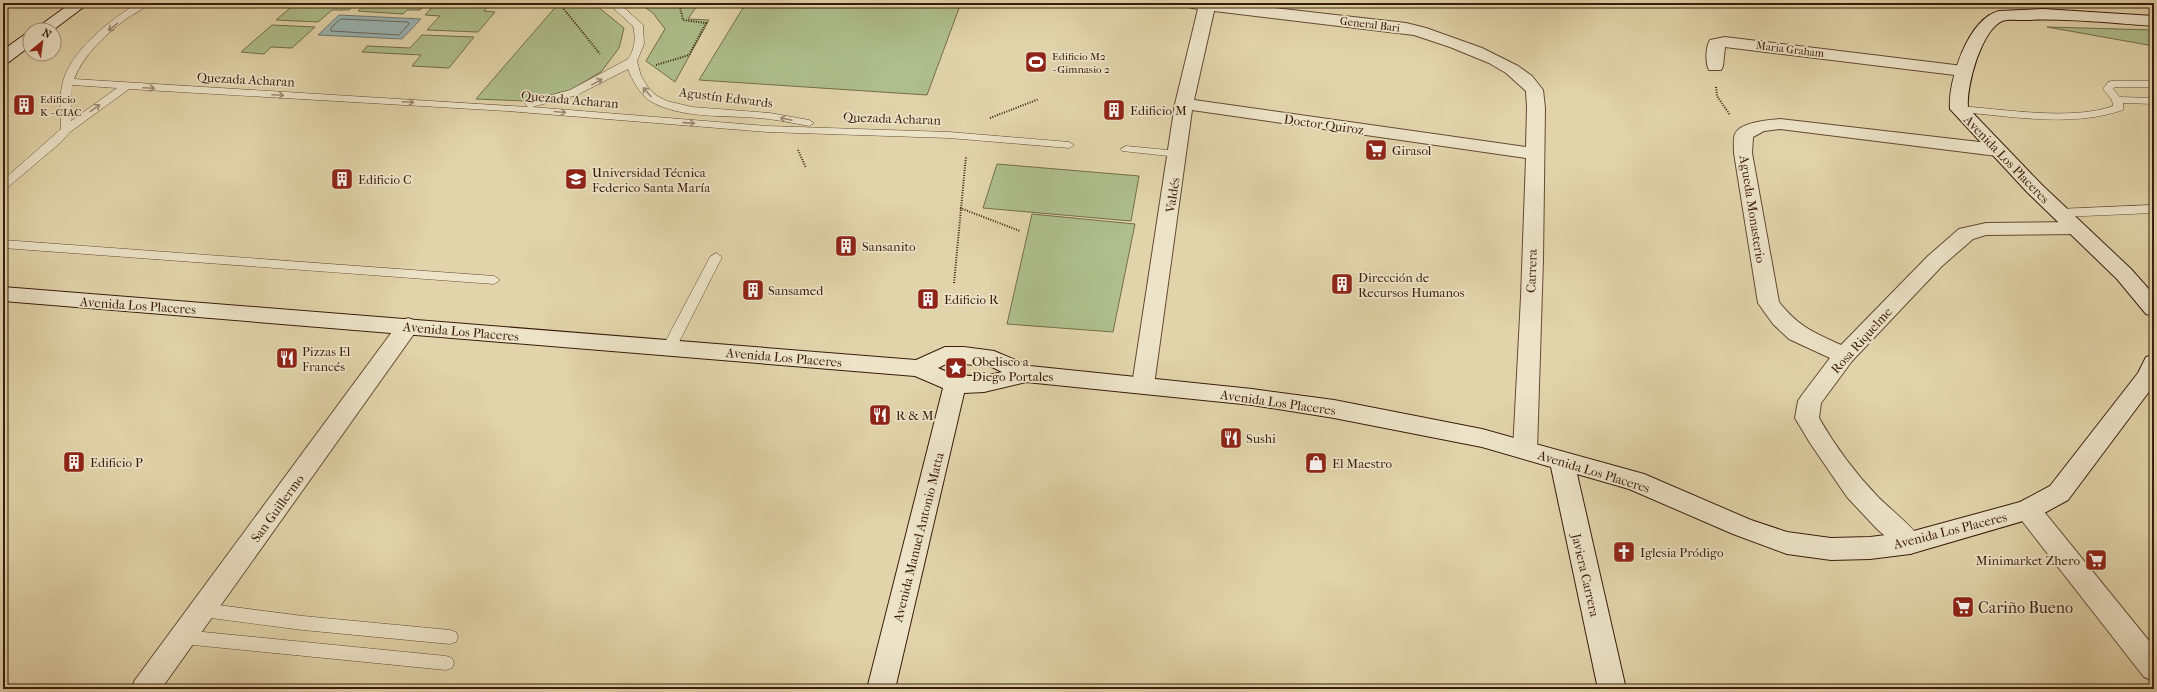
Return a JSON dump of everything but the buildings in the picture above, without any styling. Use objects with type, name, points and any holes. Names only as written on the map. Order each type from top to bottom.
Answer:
[{"type":"street","points":[[54,22],[81,3]]},
{"type":"street","name":"General Bari","points":[[1210,4],[1406,28],[1426,33],[1480,53],[1508,67],[1528,81],[1535,92]]},
{"type":"street","name":"Valdés","points":[[1143,385],[1178,154],[1184,104],[1210,4]]},
{"type":"street","name":"Avenida Los Placeres","points":[[2154,21],[2043,14],[1999,16],[1984,27],[1963,71],[1958,96],[1959,109],[1997,150],[2068,221],[2124,274],[2154,309]]},
{"type":"street","name":"Maria Graham","points":[[1715,66],[1716,43],[1725,42],[1963,71]]},
{"type":"street","points":[[3,58],[22,44]]},
{"type":"street","name":"Carrera","points":[[1525,450],[1535,154],[1535,92]]},
{"type":"street","name":"Doctor Quiroz","points":[[1184,104],[1535,154]]},
{"type":"street","points":[[1744,134],[1760,126],[1780,124],[1997,150]]},
{"type":"street","name":"Agueda Monasterio","points":[[1744,134],[1743,153],[1769,303],[1781,319],[1797,334],[1844,355]]},
{"type":"street","name":"Rosa Riquelme","points":[[1910,543],[1886,522],[1856,490],[1818,437],[1807,418],[1810,401],[1844,355],[1935,261],[1966,234],[1986,229],[2068,221]]},
{"type":"street","name":"Avenida Los Placeres","points":[[3,294],[919,368],[955,384],[992,384],[1026,374]]},
{"type":"street","name":"San Guillermo","points":[[145,689],[408,326]]},
{"type":"street","name":"Avenida Los Placeres","points":[[919,368],[945,355],[964,355],[994,359],[1026,374],[1252,397],[1334,409],[1482,438],[1635,481],[1742,527],[1787,543],[1831,549],[1870,548],[1910,543],[1992,522],[2028,510],[2059,493],[2152,372]]},
{"type":"street","name":"Avenida Manuel Antonio Matta","points":[[881,689],[955,384]]},
{"type":"street","name":"Javiera Carrera","points":[[1562,460],[1612,689]]},
{"type":"street","points":[[2028,510],[2154,668]]},
{"type":"lane","points":[[66,130],[68,82],[72,69],[82,54],[144,3]]},
{"type":"lane","points":[[507,108],[549,102],[565,97],[598,82],[632,62],[638,50],[641,36],[638,26],[623,14],[616,6],[616,3]]},
{"type":"lane","name":"Agustín Edwards","points":[[632,62],[635,72],[644,88],[653,98],[668,104],[697,110],[770,116],[838,130]]},
{"type":"lane","name":"Quezada Acharan","points":[[68,82],[507,108],[766,129],[838,130],[971,137],[1069,145]]},
{"type":"lane","points":[[1959,109],[2061,116],[2111,113],[2119,108],[2117,100],[2108,90],[2112,84],[2154,84]]},
{"type":"lane","points":[[3,186],[56,141],[66,130],[125,86]]},
{"type":"lane","points":[[2117,100],[2154,101]]},
{"type":"lane","points":[[1126,149],[1178,154]]},
{"type":"lane","points":[[2068,221],[2154,209]]},
{"type":"lane","points":[[3,244],[494,280]]},
{"type":"lane","points":[[669,348],[716,256]]},
{"type":"lane","points":[[203,610],[303,623],[450,637]]},
{"type":"lane","points":[[183,637],[446,663]]},
{"type":"path","points":[[559,3],[569,16]]},
{"type":"path","points":[[1715,66],[1717,96],[1744,134]]},
{"type":"path","points":[[954,283],[966,151],[971,137],[979,125],[994,116],[1032,103],[1039,98]]},
{"type":"path","points":[[960,208],[1020,231]]},
{"type":"green space","points":[[296,3],[357,3],[349,10],[332,10],[318,22],[276,20]]},
{"type":"green space","points":[[366,3],[427,3],[420,10],[407,10],[403,14],[358,11]]},
{"type":"green space","points":[[436,3],[489,6],[484,11],[495,12],[478,32],[427,30],[440,16],[425,15]]},
{"type":"green space","points":[[559,3],[593,3],[624,28],[619,48],[601,72],[570,90],[526,101],[476,99]]},
{"type":"green space","points":[[639,3],[699,3],[688,19],[709,20],[675,82],[646,61],[665,29],[653,13]]},
{"type":"green space","points":[[746,3],[961,3],[927,95],[699,80]]},
{"type":"green space","points":[[272,25],[315,27],[292,48],[271,47],[264,54],[241,52]]},
{"type":"green space","points":[[2047,27],[2154,30],[2154,46]]},
{"type":"green space","points":[[422,35],[474,37],[449,68],[412,66],[421,55],[362,52],[367,46],[410,48]]},
{"type":"green space","points":[[997,164],[1139,176],[1131,221],[983,208]]},
{"type":"green space","points":[[1032,214],[1135,224],[1113,332],[1007,324]]},
{"type":"water","points":[[339,15],[421,19],[402,39],[318,35]]},
{"type":"place","name":"Edificio M2 - Gimnasio 2","points":[[1036,62]]},
{"type":"place","name":"Edificio K - CIAC","points":[[24,105]]},
{"type":"place","name":"Edificio M","points":[[1114,110]]},
{"type":"place","name":"Girasol","points":[[1376,150]]},
{"type":"place","name":"Edificio C","points":[[342,179]]},
{"type":"place","name":"Universidad Técnica Federico Santa María","points":[[576,179]]},
{"type":"place","name":"Sansanito","points":[[846,246]]},
{"type":"place","name":"Dirección de Recursos Humanos","points":[[1342,284]]},
{"type":"place","name":"Sansamed","points":[[753,290]]},
{"type":"place","name":"Edificio R","points":[[928,299]]},
{"type":"place","name":"Pizzas El Francés","points":[[287,358]]},
{"type":"place","name":"Obelisco a Diego Portales","points":[[956,368]]},
{"type":"place","name":"R & M","points":[[880,415]]},
{"type":"place","name":"Sushi","points":[[1231,438]]},
{"type":"place","name":"Edificio P","points":[[74,462]]},
{"type":"place","name":"El Maestro","points":[[1316,463]]},
{"type":"place","name":"Iglesia Pródigo","points":[[1624,552]]},
{"type":"place","name":"Minimarket Zhero","points":[[2096,560]]},
{"type":"place","name":"Cariño Bueno","points":[[1963,607]]}]
